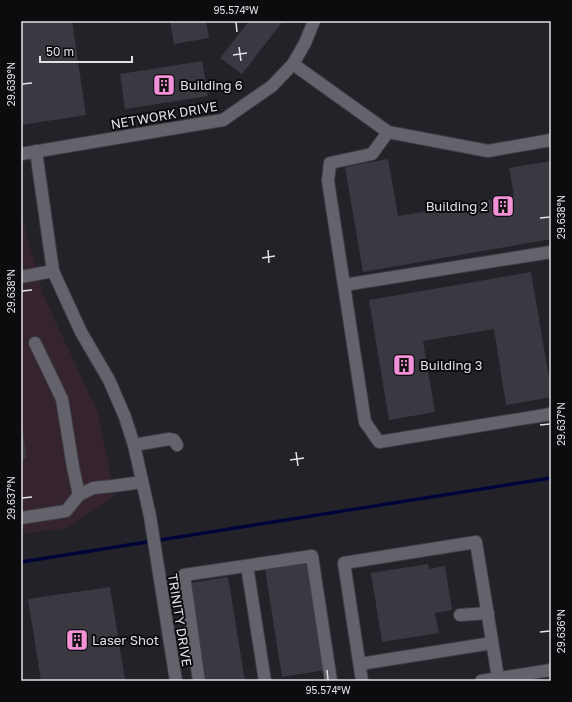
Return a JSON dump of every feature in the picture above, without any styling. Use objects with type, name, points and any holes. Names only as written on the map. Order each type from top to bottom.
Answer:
[{"type":"street","name":"NETWORK DRIVE","points":[[21,154],[223,120],[272,86],[293,64],[305,43],[314,21]]},
{"type":"street","points":[[293,64],[388,132],[488,151],[551,140]]},
{"type":"street","points":[[388,132],[372,154],[330,163],[328,181],[365,422],[379,442],[551,414]]},
{"type":"street","name":"TRINITY DRIVE","points":[[36,151],[53,271],[81,332],[109,380],[126,417],[134,445],[150,516],[176,681]]},
{"type":"street","points":[[344,285],[551,252]]},
{"type":"street","points":[[21,277],[53,271]]},
{"type":"street","points":[[35,342],[62,399],[79,495]]},
{"type":"street","points":[[134,445],[169,439],[174,440],[178,445]]},
{"type":"street","points":[[21,515],[66,511],[79,495],[93,488],[142,482]]},
{"type":"street","points":[[362,681],[344,563],[476,542],[498,678]]},
{"type":"street","points":[[199,681],[184,575],[312,556],[331,681]]},
{"type":"street","points":[[246,566],[265,681]]},
{"type":"street","points":[[460,615],[488,613]]},
{"type":"street","points":[[360,664],[492,643]]},
{"type":"street","points":[[481,681],[498,678],[519,678],[548,674]]},
{"type":"shaded area","points":[[21,213],[42,292],[98,413],[115,496],[67,528],[21,534]]},
{"type":"building","points":[[21,21],[72,21],[86,115],[21,125]]},
{"type":"building","points":[[170,21],[206,21],[209,38],[174,44]]},
{"type":"building","points":[[249,21],[283,21],[242,74],[220,58]]},
{"type":"building","name":"Building 6","points":[[202,61],[208,96],[125,109],[120,74]]},
{"type":"building","name":"Building 2","points":[[388,159],[398,216],[514,196],[509,168],[551,161],[551,239],[363,272],[345,167]]},
{"type":"building","name":"Building 3","points":[[531,272],[551,397],[506,405],[494,329],[423,341],[435,412],[389,420],[369,300]]},
{"type":"building","points":[[21,426],[27,458],[21,459]]},
{"type":"building","points":[[308,563],[325,670],[282,677],[265,569]]},
{"type":"building","points":[[428,564],[429,569],[445,566],[452,610],[435,613],[439,633],[382,642],[371,573]]},
{"type":"building","points":[[228,577],[245,681],[206,681],[191,583]]},
{"type":"building","name":"Laser Shot","points":[[110,587],[125,680],[41,681],[28,599]]},
{"type":"waterway","points":[[21,562],[551,478]]},
{"type":"place","name":"Building 6","points":[[164,85]]},
{"type":"place","name":"Building 2","points":[[503,206]]},
{"type":"place","name":"Building 3","points":[[404,365]]},
{"type":"place","name":"Laser Shot","points":[[77,640]]}]
